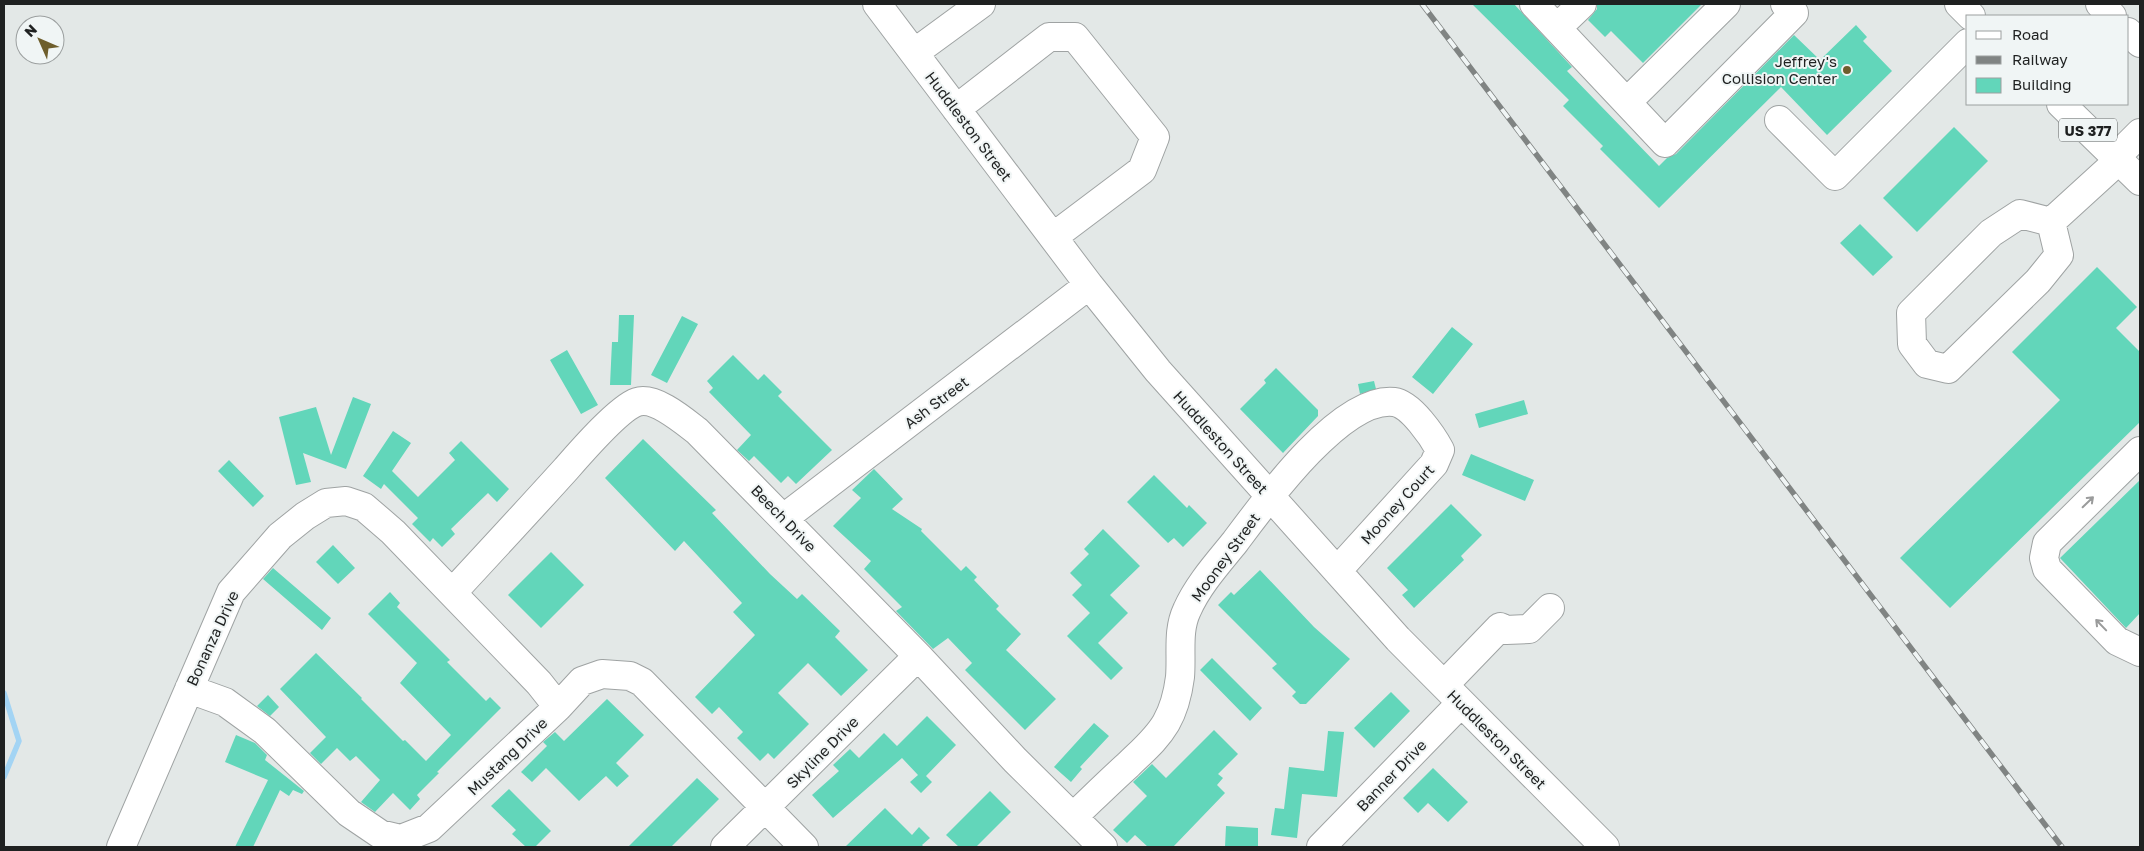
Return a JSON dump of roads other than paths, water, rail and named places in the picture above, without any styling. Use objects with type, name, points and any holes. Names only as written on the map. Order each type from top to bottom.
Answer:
[{"type":"street","name":"Huddleston Street","points":[[877,4],[1089,285],[1158,371],[1337,571],[1453,694],[1602,846]]},
{"type":"street","points":[[914,54],[981,4]]},
{"type":"street","points":[[1534,4],[1665,143],[1794,7]]},
{"type":"street","points":[[1556,28],[1582,4]]},
{"type":"street","points":[[1627,102],[1726,4]]},
{"type":"street","points":[[1959,4],[1970,15]]},
{"type":"street","points":[[2100,4],[2111,15]]},
{"type":"street","points":[[2129,32],[2140,43]]},
{"type":"street","points":[[956,109],[1049,37],[1075,37],[1154,137],[1142,170],[1053,237]]},
{"type":"street","points":[[1778,120],[1835,176],[1966,45]]},
{"type":"street","name":"US 377","points":[[2061,105],[2140,181]]},
{"type":"street","points":[[2051,222],[2118,159],[2140,133]]},
{"type":"street","points":[[2020,214],[2051,222],[2059,255],[2038,281],[1948,369],[1927,364],[1912,344],[1911,313],[1990,233],[2020,214]]},
{"type":"street","name":"Ash Street","points":[[784,518],[1089,285]]},
{"type":"street","name":"Beech Drive","points":[[452,593],[596,436],[629,406],[639,401],[651,402],[673,412],[697,431],[918,656],[1015,760],[1103,847]]},
{"type":"street","name":"Mooney Court","points":[[1269,497],[1280,482],[1316,444],[1358,411],[1378,402],[1397,402],[1411,412],[1432,435],[1440,450],[1434,464],[1337,571]]},
{"type":"street","points":[[2140,451],[2047,543],[2044,558],[2047,569],[2117,641],[2140,652]]},
{"type":"street","name":"Mooney Street","points":[[1073,817],[1150,744],[1165,725],[1174,707],[1180,676],[1180,638],[1186,611],[1201,586],[1269,497]]},
{"type":"street","name":"Bonanza Drive","points":[[121,847],[230,592],[280,536],[305,516],[326,503],[346,501],[364,507],[393,532],[540,683],[558,706]]},
{"type":"street","name":"Banner Drive","points":[[1321,847],[1453,694],[1500,627],[1506,630],[1529,628],[1550,608]]},
{"type":"street","name":"Skyline Drive","points":[[725,847],[918,656]]},
{"type":"street","name":"Mustang Drive","points":[[189,689],[225,702],[265,731],[349,812],[380,834],[401,839],[428,828],[558,706],[582,681],[602,674],[630,676],[642,682],[804,847]]},
{"type":"waterway","points":[[4,693],[19,741],[4,777]]},
{"type":"railway","points":[[1422,4],[2062,847]]},
{"type":"place","name":"Jeffrey's Collision Center","points":[[1847,70]]}]
